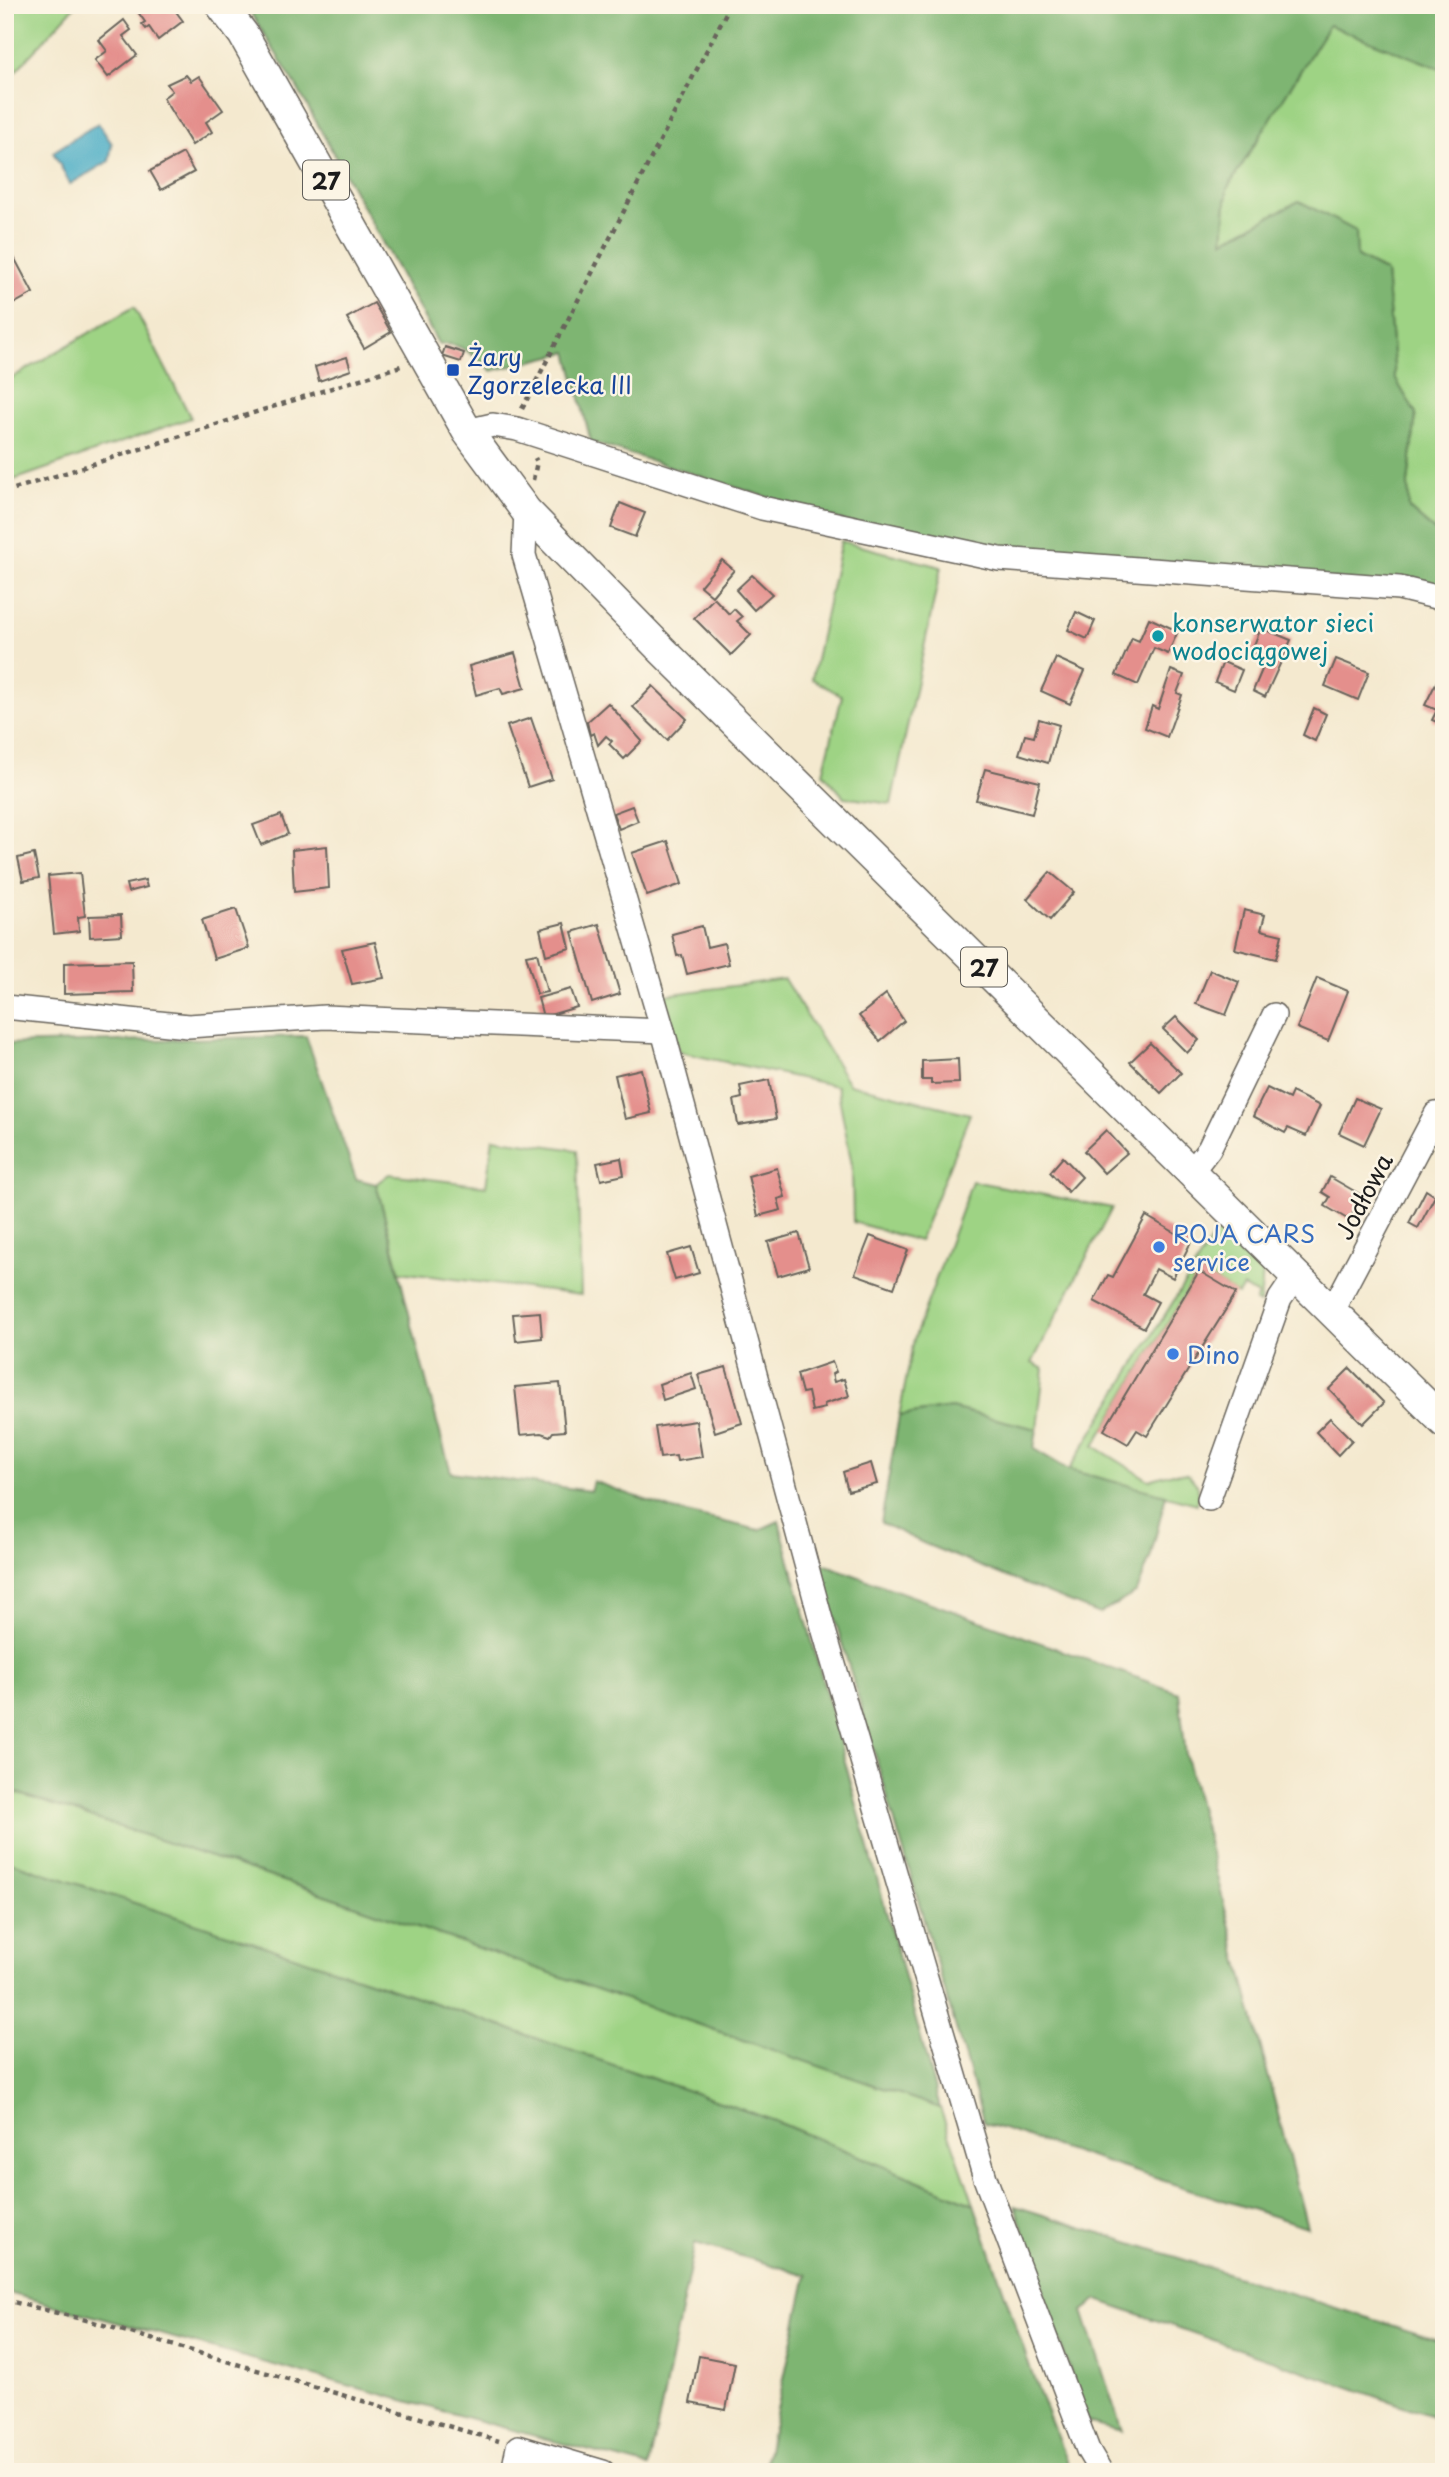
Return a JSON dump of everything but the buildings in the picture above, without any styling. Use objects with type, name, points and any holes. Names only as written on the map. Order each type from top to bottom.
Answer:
[{"type":"main road","name":"27","points":[[221,5],[243,34],[467,430],[485,459],[526,511],[663,651],[1297,1273],[1444,1422]]},
{"type":"street","points":[[467,430],[494,425],[517,429],[762,508],[999,559],[1399,588],[1444,598]]},
{"type":"street","points":[[526,511],[524,555],[663,1031],[824,1631],[985,2178],[1088,2449],[1101,2472]]},
{"type":"street","points":[[5,1007],[188,1026],[325,1017],[663,1031]]},
{"type":"street","points":[[1192,1171],[1209,1149],[1274,1016]]},
{"type":"street","name":"Jodłowa","points":[[1333,1309],[1436,1114],[1444,1113]]},
{"type":"street","points":[[1209,1499],[1280,1299],[1297,1273]]},
{"type":"street","points":[[513,2472],[518,2447],[603,2472]]},
{"type":"path","points":[[517,429],[521,410],[730,5]]},
{"type":"path","points":[[5,492],[425,358]]},
{"type":"path","points":[[5,2300],[90,2321],[518,2447]]},
{"type":"green space","points":[[5,5],[76,5],[5,83]]},
{"type":"green space","points":[[246,5],[1444,5],[1444,70],[1329,25],[1227,189],[1223,241],[1299,201],[1356,231],[1357,257],[1386,272],[1395,378],[1416,414],[1408,484],[1409,509],[1444,539],[1444,596],[1080,568],[860,526],[591,442],[568,352],[492,371],[461,348],[439,345],[298,89]]},
{"type":"green space","points":[[1329,24],[1444,70],[1444,539],[1409,509],[1408,484],[1416,414],[1395,379],[1386,272],[1357,257],[1355,235],[1223,242],[1227,189]]},
{"type":"green space","points":[[134,307],[191,418],[5,483],[5,382]]},
{"type":"green space","points":[[841,541],[941,567],[891,804],[844,797],[823,773],[842,696],[812,679]]},
{"type":"green space","points":[[784,979],[849,1084],[970,1114],[919,1241],[853,1222],[852,1165],[837,1086],[679,1052],[665,995]]},
{"type":"green space","points":[[306,1036],[356,1179],[376,1184],[451,1472],[590,1491],[593,1481],[673,1510],[759,1530],[779,1521],[940,2108],[305,1888],[5,1789],[5,1044]]},
{"type":"green space","points":[[493,1138],[577,1150],[581,1295],[400,1272],[376,1184],[389,1174],[486,1186]]},
{"type":"green space","points":[[972,1181],[1112,1208],[1032,1363],[1044,1369],[1037,1429],[951,1408],[899,1416],[914,1339]]},
{"type":"green space","points":[[1222,1223],[1260,1263],[1263,1271],[1260,1304],[1255,1302],[1258,1295],[1243,1287],[1238,1295],[1199,1271],[1094,1446],[1149,1480],[1173,1473],[1188,1474],[1198,1486],[1197,1504],[1069,1470]]},
{"type":"green space","points":[[951,1408],[1037,1429],[1034,1449],[1069,1470],[1166,1495],[1151,1555],[1137,1592],[1099,1614],[925,1544],[881,1523],[899,1416]]},
{"type":"green space","points":[[818,1562],[1179,1693],[1186,1756],[1307,2227],[984,2123]]},
{"type":"green space","points":[[5,1789],[305,1888],[940,2108],[974,2204],[775,2121],[414,1996],[5,1860]]},
{"type":"green space","points":[[5,1860],[414,1996],[775,2121],[974,2204],[1035,2382],[1071,2472],[763,2472],[807,2275],[695,2243],[649,2467],[5,2292]]},
{"type":"green space","points":[[1015,2206],[1444,2342],[1444,2420],[1098,2300],[1083,2311],[1122,2431],[1087,2422]]},
{"type":"water","points":[[98,123],[112,144],[109,161],[70,184],[53,152]]},
{"type":"place","name":"Żary Zgorzelecka III","points":[[453,370]]},
{"type":"place","name":"konserwator sieci wodociągowej","points":[[1158,636]]},
{"type":"place","name":"ROJA CARS service","points":[[1159,1247]]},
{"type":"place","name":"Dino","points":[[1173,1354]]}]
